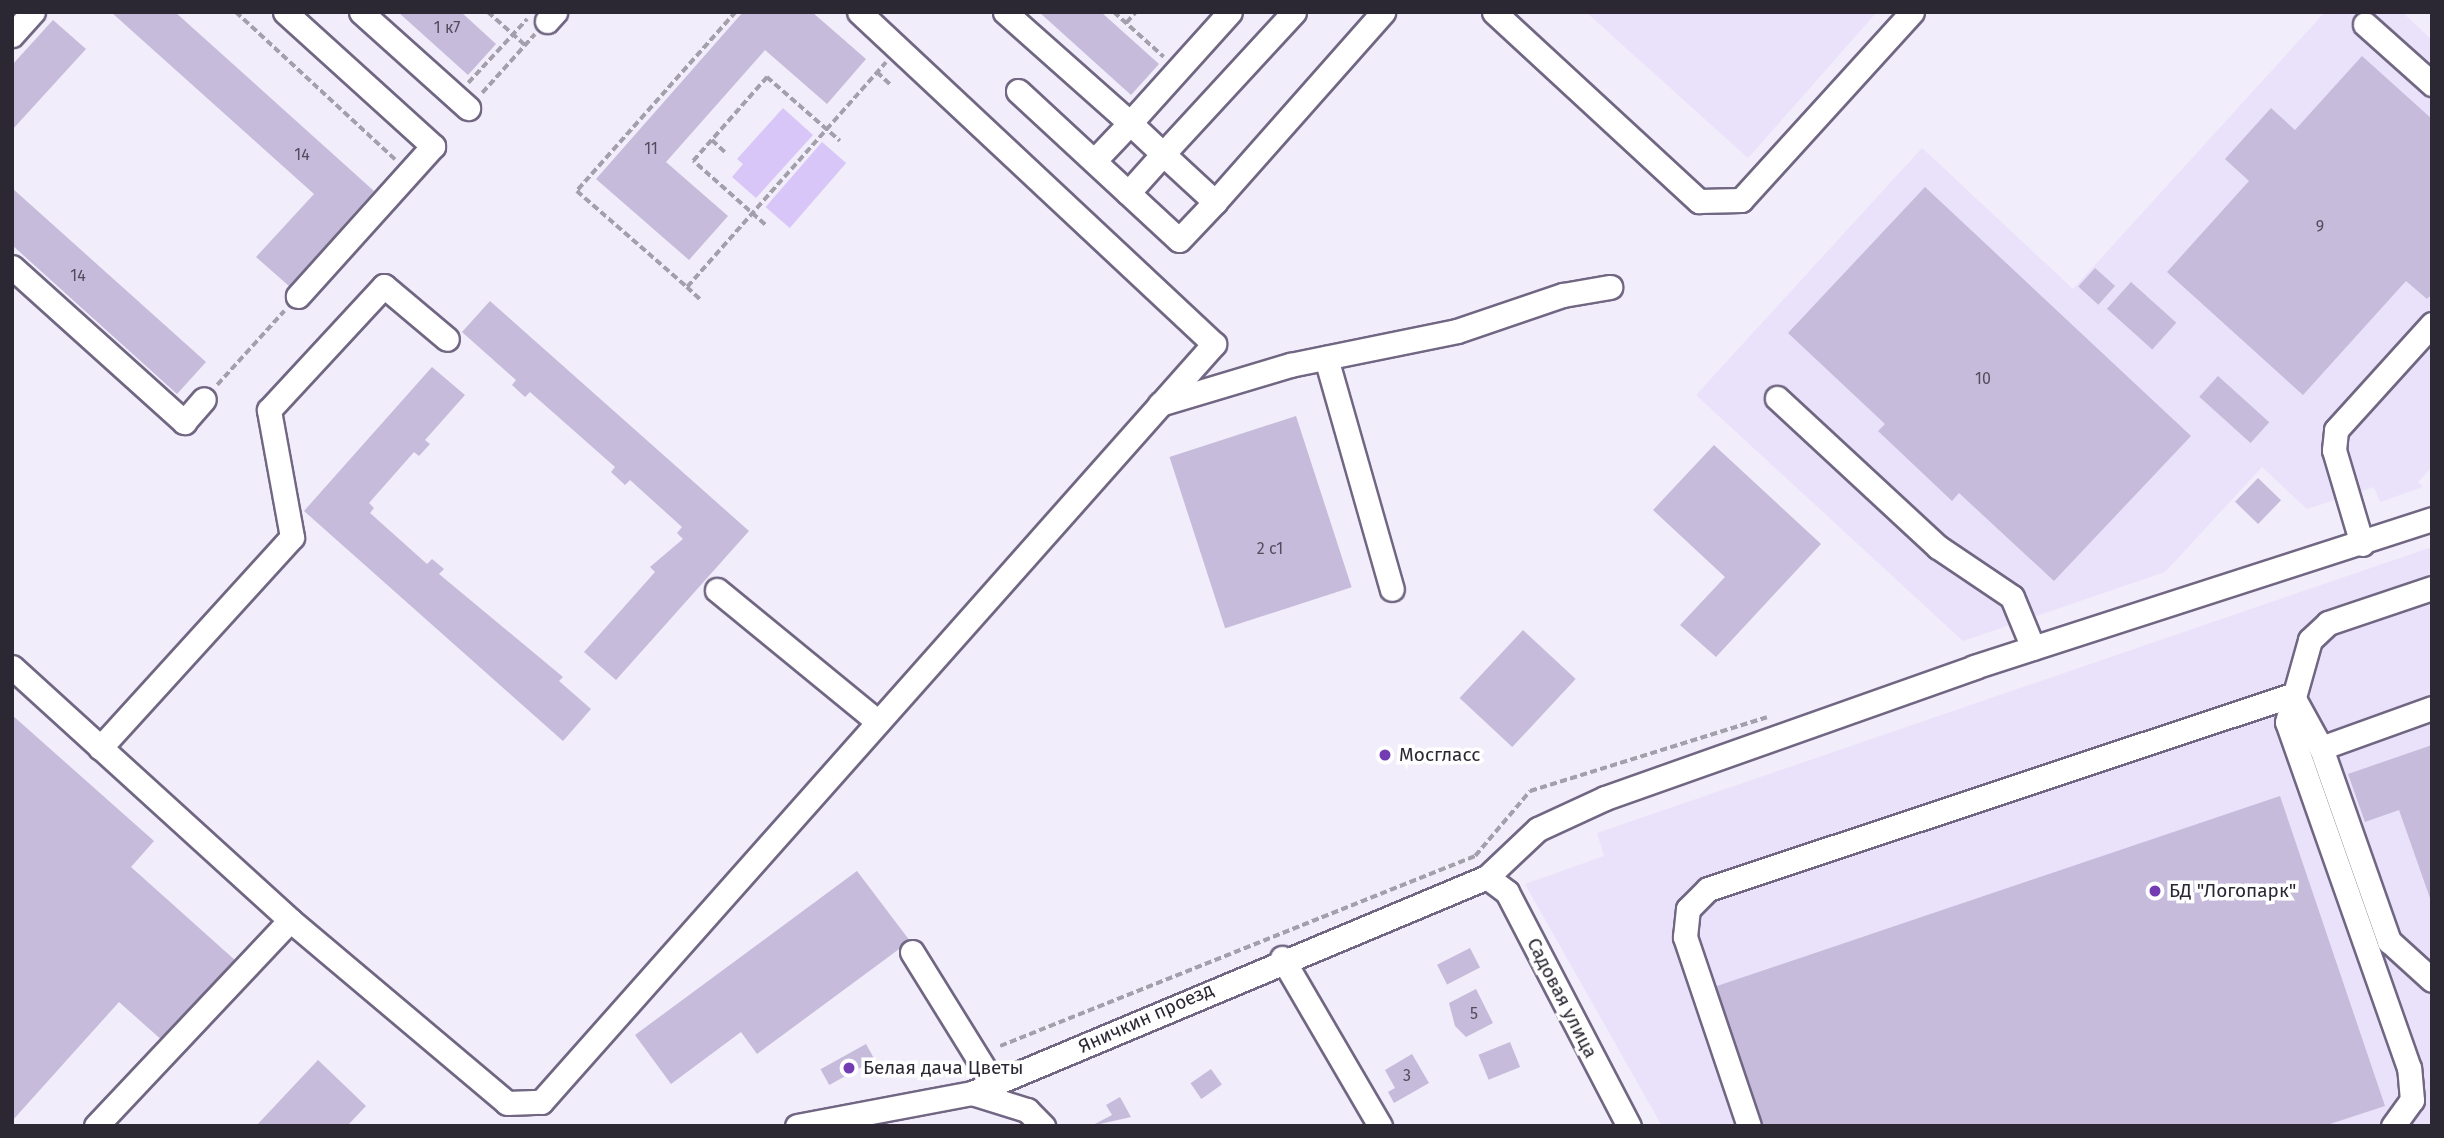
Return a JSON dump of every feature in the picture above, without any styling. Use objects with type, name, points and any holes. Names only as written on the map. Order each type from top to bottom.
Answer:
[{"type":"street","points":[[12,35],[33,12]]},
{"type":"street","points":[[285,12],[433,146],[298,296]]},
{"type":"street","points":[[361,12],[468,108]]},
{"type":"street","points":[[12,667],[290,920],[507,1103],[541,1102],[1214,344],[859,12]]},
{"type":"street","points":[[1005,12],[1215,202]]},
{"type":"street","points":[[1094,161],[1230,12]]},
{"type":"street","points":[[1128,193],[1294,12]]},
{"type":"street","points":[[1018,91],[1179,240],[1383,12]]},
{"type":"street","points":[[1494,12],[1699,201],[1741,200],[1912,12]]},
{"type":"street","points":[[2365,24],[2432,85]]},
{"type":"street","points":[[12,267],[184,422],[204,399]]},
{"type":"street","points":[[100,748],[292,537],[269,410],[384,286],[447,339]]},
{"type":"street","points":[[1160,404],[1326,358],[1457,331],[1563,295],[1610,287]]},
{"type":"street","points":[[2362,544],[2334,450],[2336,430],[2432,324]]},
{"type":"street","points":[[1326,358],[1392,589]]},
{"type":"street","points":[[1777,398],[1938,547],[2012,597],[2033,648]]},
{"type":"street","points":[[1487,877],[1538,829],[1605,798],[1974,667],[2432,520]]},
{"type":"street","points":[[2393,1126],[2413,1100],[2409,1068],[2294,753],[2287,722],[2292,695],[2311,640],[2328,623],[2432,588]]},
{"type":"street","points":[[717,590],[878,722]]},
{"type":"street","points":[[2292,695],[2321,748],[2389,941],[2432,980]]},
{"type":"street","points":[[1749,1126],[1685,937],[1688,908],[1708,889],[2292,695]]},
{"type":"street","points":[[2321,748],[2432,708]]},
{"type":"street","name":"Яничкин проезд","points":[[797,1126],[972,1093],[1282,958],[1487,877]]},
{"type":"street","name":"Садовая улица","points":[[1487,877],[1507,892],[1629,1126]]},
{"type":"street","points":[[96,1126],[290,920]]},
{"type":"street","points":[[912,952],[994,1084]]},
{"type":"street","points":[[1282,958],[1380,1126]]},
{"type":"street","points":[[972,1093],[1027,1110],[1043,1126]]},
{"type":"path","points":[[236,12],[410,173]]},
{"type":"path","points":[[488,12],[525,45]]},
{"type":"path","points":[[700,299],[577,191],[736,12]]},
{"type":"path","points":[[1114,12],[1170,63]]},
{"type":"path","points":[[1126,23],[1136,12]]},
{"type":"path","points":[[468,108],[525,45],[545,15]]},
{"type":"path","points":[[457,76],[467,85],[513,34],[545,15]]},
{"type":"path","points":[[687,287],[899,47]]},
{"type":"path","points":[[877,72],[890,84]]},
{"type":"path","points":[[765,225],[693,160],[767,77],[841,141]]},
{"type":"path","points":[[712,140],[726,153]]},
{"type":"path","points":[[204,399],[298,296]]},
{"type":"path","points":[[1000,1046],[1475,856],[1530,791],[1774,715]]},
{"type":"shaded area","points":[[1586,12],[1877,12],[1748,158]]},
{"type":"shaded area","points":[[2325,12],[2402,12],[2432,40],[2432,467],[2418,482],[2423,487],[2380,502],[2374,487],[2307,509],[2262,467],[2165,572],[1963,641],[1696,395],[1922,148],[2073,289]]},
{"type":"shaded area","points":[[783,108],[813,135],[756,198],[732,177],[743,164],[737,159]]},
{"type":"shaded area","points":[[822,142],[846,163],[790,228],[766,207]]},
{"type":"shaded area","points":[[2432,547],[2432,1126],[1662,1126],[1525,884],[1604,856],[1597,833]]},
{"type":"building","points":[[111,12],[175,12],[374,191],[289,286],[256,257],[314,194]]},
{"type":"building","points":[[398,12],[461,12],[496,44],[468,75]]},
{"type":"building","points":[[743,12],[812,12],[866,59],[827,104],[765,50],[666,162],[728,216],[689,260],[596,179]]},
{"type":"building","points":[[1039,12],[1101,12],[1159,64],[1131,95]]},
{"type":"building","points":[[53,20],[86,49],[12,130],[12,65]]},
{"type":"building","points":[[2362,56],[2432,119],[2432,294],[2427,299],[2406,281],[2303,395],[2167,272],[2249,181],[2225,159],[2271,108],[2295,130]]},
{"type":"building","points":[[1925,187],[2191,436],[2054,581],[1959,493],[1952,501],[1878,431],[1885,424],[1788,333]]},
{"type":"building","points":[[12,188],[206,362],[177,394],[12,245]]},
{"type":"building","points":[[2095,268],[2115,286],[2098,305],[2078,287]]},
{"type":"building","points":[[2131,282],[2176,323],[2152,350],[2107,309]]},
{"type":"building","points":[[490,301],[749,531],[616,680],[584,652],[655,572],[650,567],[683,539],[677,533],[682,527],[630,480],[625,485],[611,472],[615,467],[530,392],[525,397],[512,385],[516,380],[462,332]]},
{"type":"building","points":[[432,367],[465,395],[425,440],[430,444],[419,456],[414,452],[369,503],[374,508],[370,513],[427,564],[432,559],[444,569],[439,574],[563,677],[559,681],[591,709],[563,741],[304,511]]},
{"type":"building","points":[[2218,376],[2269,422],[2251,443],[2199,397]]},
{"type":"building","points":[[1296,416],[1352,587],[1225,628],[1170,457]]},
{"type":"building","points":[[1714,445],[1821,544],[1716,657],[1680,625],[1725,577],[1653,510]]},
{"type":"building","points":[[2258,478],[2281,500],[2258,524],[2235,502]]},
{"type":"building","points":[[1523,630],[1576,679],[1512,747],[1460,698]]},
{"type":"building","points":[[12,715],[154,841],[131,867],[236,961],[164,1042],[119,1002],[12,1121]]},
{"type":"building","points":[[2432,745],[2431,901],[2399,810],[2365,822],[2348,774]]},
{"type":"building","name":"БД \"Логопарк\"","points":[[2280,796],[2385,1106],[2324,1126],[1761,1126],[1714,987]]},
{"type":"building","points":[[857,871],[910,941],[757,1054],[741,1032],[671,1084],[635,1035]]},
{"type":"building","points":[[1470,948],[1480,968],[1447,984],[1437,965]]},
{"type":"building","points":[[1476,989],[1493,1023],[1466,1037],[1455,1026],[1449,1003]]},
{"type":"building","points":[[1510,1042],[1520,1067],[1489,1080],[1478,1055]]},
{"type":"building","points":[[866,1044],[875,1060],[829,1085],[821,1069]]},
{"type":"building","points":[[1412,1054],[1429,1083],[1394,1103],[1388,1092],[1395,1088],[1385,1070]]},
{"type":"building","points":[[318,1060],[366,1106],[347,1126],[256,1126]]},
{"type":"building","points":[[1211,1069],[1222,1085],[1201,1099],[1191,1083]]},
{"type":"building","points":[[1120,1097],[1131,1117],[1091,1126],[1112,1115],[1106,1105]]},
{"type":"place","name":"Мосгласс","points":[[1385,755]]},
{"type":"place","name":"БД \"Логопарк\"","points":[[2155,891]]},
{"type":"place","name":"Белая дача Цветы","points":[[849,1068]]}]
